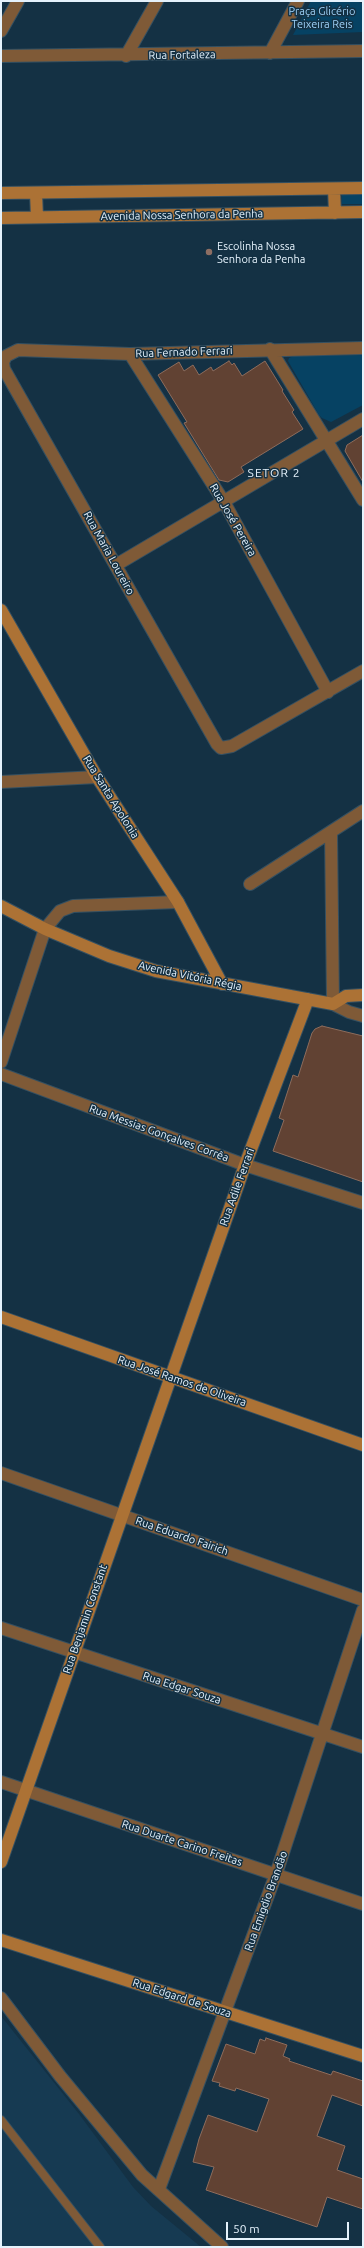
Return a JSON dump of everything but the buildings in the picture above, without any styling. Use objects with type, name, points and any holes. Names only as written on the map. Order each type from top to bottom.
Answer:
[{"type":"street","points":[[1,31],[18,1]]},
{"type":"street","points":[[126,56],[157,1]]},
{"type":"street","points":[[270,53],[298,1]]},
{"type":"street","name":"Rua Fortaleza","points":[[1,56],[126,56],[363,51]]},
{"type":"street","points":[[1,193],[363,188]]},
{"type":"street","points":[[334,189],[335,213]]},
{"type":"street","points":[[36,193],[37,217]]},
{"type":"street","name":"Avenida Nossa Senhora da Penha","points":[[1,218],[363,212]]},
{"type":"street","name":"Rua Fernado Ferrari","points":[[6,356],[18,350],[130,354],[270,349],[363,348]]},
{"type":"street","points":[[270,349],[363,500]]},
{"type":"street","name":"Rua José Pereira","points":[[130,354],[224,502],[328,692]]},
{"type":"street","name":"Rua Maria Loureiro","points":[[6,356],[3,362],[4,369],[116,565],[212,739],[221,748],[232,746],[328,692]]},
{"type":"street","points":[[116,565],[363,418]]},
{"type":"street","name":"Rua Santa Apolonia","points":[[1,610],[97,777],[178,902],[222,984]]},
{"type":"street","points":[[328,692],[363,671]]},
{"type":"street","points":[[1,782],[97,777]]},
{"type":"street","points":[[250,884],[363,811]]},
{"type":"street","points":[[331,832],[333,1004]]},
{"type":"street","points":[[1,1062],[45,929],[60,911],[73,906],[178,902]]},
{"type":"street","name":"Avenida Vitória Régia","points":[[1,906],[45,929],[109,956],[156,971],[333,1004]]},
{"type":"street","points":[[333,1004],[346,996],[363,995]]},
{"type":"street","name":"Rua Adile Ferrari","points":[[171,1377],[245,1165],[308,999]]},
{"type":"street","points":[[333,1004],[349,1012],[363,1016]]},
{"type":"street","name":"Rua Messias Gonçalves Corrêa","points":[[1,1074],[245,1165],[363,1203]]},
{"type":"street","name":"Rua José Ramos de Oliveira","points":[[1,1317],[363,1445]]},
{"type":"street","name":"Rua Benjamin Constant","points":[[1,1862],[27,1791],[121,1514],[171,1377]]},
{"type":"street","name":"Rua Eduardo Fairich","points":[[1,1473],[363,1600]]},
{"type":"street","name":"Rua Emigdio Brandão","points":[[159,2188],[276,1874],[363,1610]]},
{"type":"street","name":"Rua Edgar Souza","points":[[1,1628],[73,1653],[363,1747]]},
{"type":"street","name":"Rua Duarte Carino Freitas","points":[[1,1782],[363,1904]]},
{"type":"street","name":"Rua Edgard de Souza","points":[[1,1940],[363,2056]]},
{"type":"street","points":[[1,1998],[60,2076],[142,2175],[159,2188],[222,2247]]},
{"type":"lane","points":[[1,2120],[100,2247]]},
{"type":"shaded area","points":[[1,2016],[79,2114],[133,2187],[151,2206],[201,2247],[1,2247]]},
{"type":"green space","name":"Praça Glicério Teixeira Reis","points":[[311,1],[357,1],[363,4],[363,32],[293,35]]},
{"type":"green space","points":[[342,195],[363,195],[363,204],[342,204]]},
{"type":"green space","points":[[363,355],[363,405],[331,422],[319,415],[288,361],[289,358],[294,356]]},
{"type":"place","name":"Escolinha Nossa Senhora da Penha","points":[[209,252]]},
{"type":"district","name":"SETOR 2","points":[[274,473]]}]
